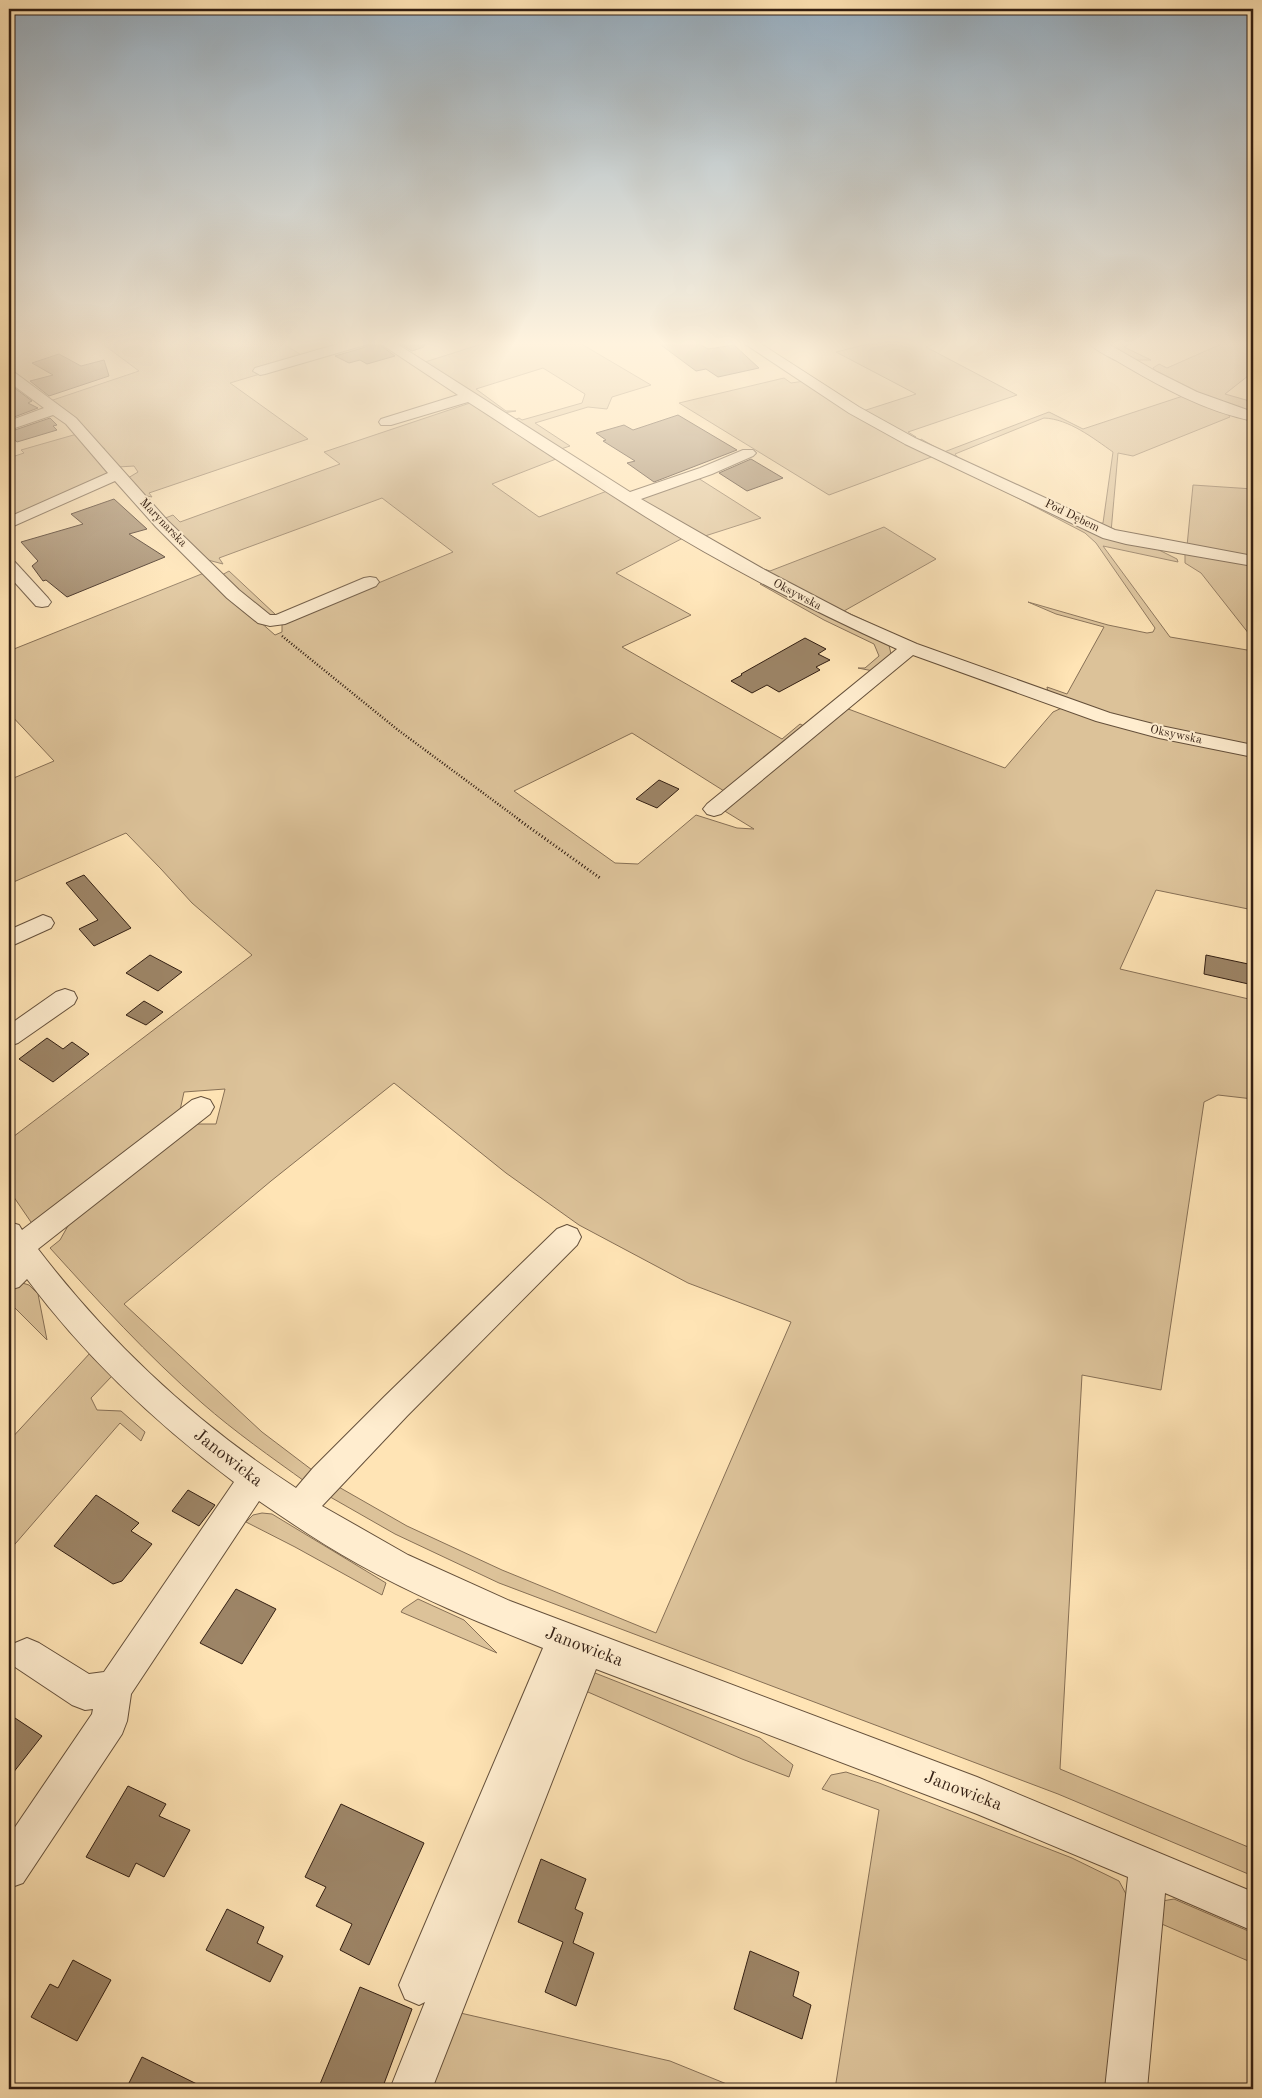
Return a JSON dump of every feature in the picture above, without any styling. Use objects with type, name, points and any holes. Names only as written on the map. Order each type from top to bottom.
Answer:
[{"type":"street","name":"Marynarska","points":[[89,440],[162,524],[256,613],[270,621]]},
{"type":"street","name":"Oksywska","points":[[539,440],[628,498],[808,601],[910,648],[1129,724],[1253,751]]},
{"type":"street","name":"Pod Dębem","points":[[910,440],[1109,534],[1126,539],[1253,561]]},
{"type":"street","points":[[628,498],[706,471],[748,453]]},
{"type":"street","points":[[9,523],[118,474]]},
{"type":"street","points":[[9,566],[42,602]]},
{"type":"street","points":[[270,621],[279,620],[370,582]]},
{"type":"street","points":[[714,809],[812,726],[910,648]]},
{"type":"street","points":[[9,939],[43,923]]},
{"type":"street","points":[[9,1036],[65,998]]},
{"type":"street","points":[[16,1255],[201,1107]]},
{"type":"street","points":[[298,1510],[324,1479],[396,1406],[568,1237]]},
{"type":"street","name":"Janowicka","points":[[16,1255],[145,1387],[214,1448],[298,1510],[372,1553],[429,1582],[575,1643],[1038,1820],[1253,1912]]},
{"type":"street","points":[[9,1869],[110,1721],[114,1688],[255,1480]]},
{"type":"street","points":[[419,1985],[575,1643]]},
{"type":"street","points":[[411,2089],[575,1643]]},
{"type":"street","points":[[27,1655],[85,1692],[114,1688]]},
{"type":"street","points":[[1126,2089],[1148,1867]]},
{"type":"path","points":[[270,621],[276,632],[324,673],[473,786],[600,878]]},
{"type":"shaded area","points":[[56,440],[82,440],[111,472],[9,521],[9,458],[24,453],[21,450]]},
{"type":"shaded area","points":[[93,440],[305,440],[149,493],[152,497],[142,495],[128,478],[138,472],[134,466],[118,467],[103,451],[105,449]]},
{"type":"shaded area","points":[[360,440],[527,440],[556,459],[492,484],[539,517],[607,491],[685,537],[616,573],[691,615],[622,647],[782,739],[800,724],[806,727],[724,791],[632,733],[514,791],[615,863],[638,864],[696,815],[737,828],[754,829],[723,810],[843,707],[1005,768],[1053,712],[1064,707],[1160,736],[1253,755],[1253,910],[1156,890],[1120,969],[1253,1000],[1253,1099],[1218,1095],[1204,1102],[1161,1390],[1082,1375],[1060,1769],[1253,1849],[1253,1876],[1058,1794],[499,1583],[395,1534],[325,1494],[330,1482],[407,1526],[502,1570],[656,1633],[791,1322],[688,1283],[579,1225],[506,1173],[394,1083],[271,1181],[124,1304],[262,1432],[320,1476],[307,1483],[227,1424],[182,1385],[124,1328],[50,1248],[60,1240],[73,1217],[191,1124],[216,1124],[225,1089],[184,1092],[179,1115],[33,1225],[9,1190],[9,1140],[252,955],[192,903],[126,833],[9,884],[9,780],[54,761],[9,713],[9,651],[204,573],[275,635],[282,632],[282,623],[453,552],[382,498],[219,558],[223,564],[208,560],[163,519],[173,515],[180,522],[340,464],[324,452]]},
{"type":"shaded area","points":[[543,440],[561,440],[570,446],[558,450]]},
{"type":"shaded area","points":[[739,440],[906,440],[934,456],[829,495]]},
{"type":"shaded area","points":[[923,440],[944,452],[976,440],[990,440],[955,454],[958,458],[1033,494],[951,458],[919,441]]},
{"type":"shaded area","points":[[1096,440],[1173,440],[1133,456],[1118,453],[1111,532],[1093,524],[1103,523],[1113,452]]},
{"type":"shaded area","points":[[698,478],[761,518],[705,536],[744,558],[740,559],[637,498]]},
{"type":"shaded area","points":[[993,485],[1159,550],[1177,559],[1178,562],[1103,546],[1170,637],[1253,651],[1253,748],[1161,730],[1048,694],[1047,687],[1067,694],[1104,627],[1056,614],[1028,602],[1108,625],[1147,633],[1153,632],[1155,628],[1096,543],[1085,533]]},
{"type":"shaded area","points":[[1193,485],[1253,489],[1253,559],[1187,546]]},
{"type":"shaded area","points":[[884,527],[936,559],[844,611],[902,638],[898,640],[761,572],[764,569],[770,571]]},
{"type":"shaded area","points":[[1187,553],[1253,563],[1253,639],[1201,573],[1185,563],[1185,555]]},
{"type":"shaded area","points":[[229,571],[276,617],[266,615],[222,575]]},
{"type":"shaded area","points":[[766,581],[889,645],[891,654],[873,671],[858,668],[865,668],[879,656],[874,644],[824,620],[760,584]]},
{"type":"shaded area","points":[[19,1282],[29,1285],[38,1294],[47,1340],[9,1302],[9,1285]]},
{"type":"shaded area","points":[[91,1352],[112,1376],[91,1398],[97,1410],[121,1411],[145,1432],[141,1441],[120,1423],[9,1551],[9,1441]]},
{"type":"shaded area","points":[[262,1513],[272,1514],[386,1583],[382,1595],[246,1522],[253,1515]]},
{"type":"shaded area","points":[[418,1599],[464,1620],[497,1653],[401,1612]]},
{"type":"shaded area","points":[[595,1673],[760,1738],[793,1765],[789,1777],[742,1759],[581,1689]]},
{"type":"shaded area","points":[[846,1772],[1072,1858],[1119,1881],[1126,1894],[1129,1906],[1112,2089],[835,2089],[879,1810],[822,1789],[831,1775]]},
{"type":"shaded area","points":[[1174,1899],[1253,1933],[1253,1963],[1150,1919],[1162,1901]]},
{"type":"shaded area","points":[[456,2012],[670,2061],[739,2089],[426,2089]]},
{"type":"building","points":[[720,440],[737,450],[654,482],[627,463],[635,461],[603,441]]},
{"type":"building","points":[[751,459],[783,478],[747,491],[719,473]]},
{"type":"building","points":[[114,499],[147,529],[129,534],[165,557],[67,597],[46,580],[43,581],[32,566],[38,561],[21,542],[83,524],[71,514]]},
{"type":"building","points":[[805,638],[826,649],[818,654],[830,660],[816,667],[820,670],[779,692],[767,685],[752,693],[731,681],[741,674]]},
{"type":"building","points":[[659,780],[679,789],[657,808],[636,799]]},
{"type":"building","points":[[84,875],[131,928],[94,946],[79,929],[98,920],[66,883]]},
{"type":"building","points":[[150,955],[182,972],[158,991],[126,973]]},
{"type":"building","points":[[1206,955],[1253,965],[1253,985],[1204,974]]},
{"type":"building","points":[[144,1001],[163,1012],[146,1025],[126,1015]]},
{"type":"building","points":[[47,1038],[63,1049],[72,1042],[89,1054],[53,1082],[19,1059]]},
{"type":"building","points":[[188,1490],[215,1505],[199,1526],[172,1511]]},
{"type":"building","points":[[96,1495],[139,1523],[131,1531],[152,1544],[122,1581],[113,1584],[54,1546]]},
{"type":"building","points":[[236,1589],[276,1609],[242,1664],[200,1643]]},
{"type":"building","points":[[9,1714],[42,1736],[9,1778]]},
{"type":"building","points":[[128,1786],[166,1804],[159,1816],[190,1830],[164,1877],[136,1863],[129,1877],[86,1857]]},
{"type":"building","points":[[341,1804],[424,1843],[369,1965],[340,1950],[352,1924],[316,1906],[326,1887],[305,1877]]},
{"type":"building","points":[[541,1859],[586,1879],[575,1909],[583,1913],[573,1943],[594,1953],[576,2006],[545,1992],[563,1942],[518,1922]]},
{"type":"building","points":[[227,1909],[264,1927],[257,1943],[283,1956],[270,1982],[206,1950]]},
{"type":"building","points":[[750,1951],[799,1972],[793,1996],[811,2005],[802,2039],[734,2009]]},
{"type":"building","points":[[73,1960],[111,1980],[77,2041],[31,2017],[50,1984],[58,1988]]},
{"type":"building","points":[[360,1987],[412,2009],[382,2089],[318,2089]]},
{"type":"building","points":[[142,2057],[207,2089],[126,2089]]}]
